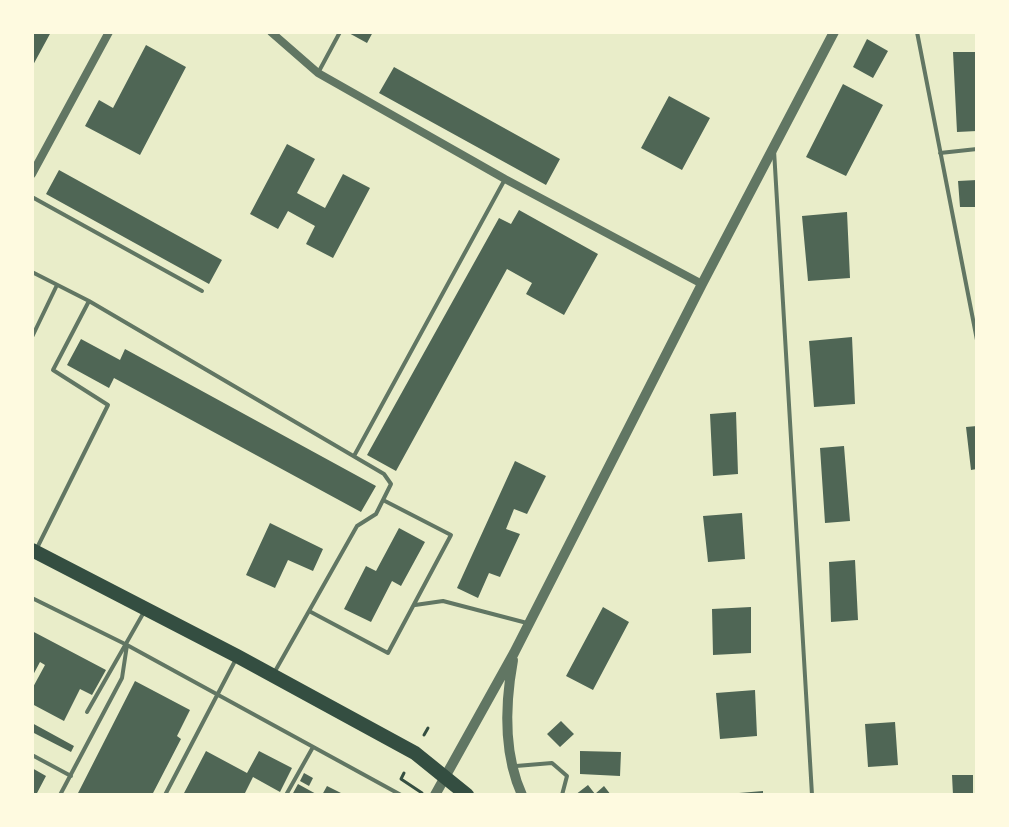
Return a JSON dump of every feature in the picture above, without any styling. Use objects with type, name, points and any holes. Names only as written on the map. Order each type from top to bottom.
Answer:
[{"type":"highway","points":[[34,551],[415,753],[467,795]]},
{"type":"street","points":[[32,174],[109,32]]},
{"type":"street","points":[[435,795],[530,623],[834,32]]},
{"type":"street","points":[[276,34],[318,73],[505,179],[702,284]]},
{"type":"street","points":[[514,653],[507,695],[507,731],[522,795]]},
{"type":"lane","points":[[318,73],[340,32]]},
{"type":"lane","points":[[917,32],[977,340]]},
{"type":"lane","points":[[774,146],[812,795]]},
{"type":"lane","points":[[940,153],[977,149]]},
{"type":"lane","points":[[354,456],[505,179]]},
{"type":"lane","points":[[32,197],[202,291]]},
{"type":"lane","points":[[32,272],[89,301],[354,456],[384,474],[391,484],[376,514],[357,526],[273,675]]},
{"type":"lane","points":[[32,337],[57,285]]},
{"type":"lane","points":[[34,551],[108,405],[53,370],[89,301]]},
{"type":"lane","points":[[309,611],[388,653],[451,535],[383,500]]},
{"type":"lane","points":[[32,598],[127,645],[401,795]]},
{"type":"lane","points":[[414,605],[443,601],[530,623]]},
{"type":"lane","points":[[87,712],[145,610]]},
{"type":"lane","points":[[60,795],[122,678],[127,645]]},
{"type":"lane","points":[[165,795],[237,656]]},
{"type":"lane","points":[[286,795],[313,747]]},
{"type":"lane","points":[[32,755],[71,776]]},
{"type":"lane","points":[[513,766],[552,763],[567,776],[562,795]]},
{"type":"path","points":[[424,735],[428,728]]},
{"type":"path","points":[[404,773],[401,779],[422,793]]},
{"type":"path","points":[[411,795],[415,788]]},
{"type":"building","points":[[32,32],[51,32],[32,67]]},
{"type":"building","points":[[347,32],[373,32],[367,43]]},
{"type":"building","points":[[867,39],[888,51],[873,78],[853,67]]},
{"type":"building","points":[[146,45],[186,67],[140,155],[85,126],[99,100],[113,108]]},
{"type":"building","points":[[953,52],[977,52],[977,131],[957,132]]},
{"type":"building","points":[[394,67],[560,159],[546,185],[379,93]]},
{"type":"building","points":[[843,84],[883,105],[846,176],[806,157]]},
{"type":"building","points":[[669,96],[710,118],[682,170],[641,148]]},
{"type":"building","points":[[287,144],[315,159],[297,193],[325,208],[343,174],[370,188],[333,258],[306,244],[315,226],[288,211],[278,229],[250,214]]},
{"type":"building","points":[[59,170],[222,260],[209,284],[46,194]]},
{"type":"building","points":[[977,180],[977,207],[960,207],[958,181]]},
{"type":"building","points":[[519,210],[598,254],[564,315],[526,294],[532,283],[507,269],[396,471],[367,455],[499,218],[511,224]]},
{"type":"building","points":[[847,212],[850,278],[808,281],[802,216]]},
{"type":"building","points":[[852,337],[855,404],[814,407],[809,341]]},
{"type":"building","points":[[81,339],[120,360],[125,349],[376,486],[361,512],[114,378],[109,388],[67,365]]},
{"type":"building","points":[[736,412],[738,474],[713,476],[710,414]]},
{"type":"building","points":[[977,426],[977,469],[971,470],[966,427]]},
{"type":"building","points":[[844,446],[850,521],[825,523],[820,448]]},
{"type":"building","points":[[515,461],[546,476],[527,514],[514,509],[506,529],[520,534],[500,577],[489,573],[478,598],[457,588]]},
{"type":"building","points":[[742,513],[745,559],[708,562],[703,516]]},
{"type":"building","points":[[270,523],[323,549],[313,571],[288,560],[275,588],[246,575]]},
{"type":"building","points":[[399,528],[425,542],[401,586],[392,581],[371,622],[344,609],[366,566],[376,571]]},
{"type":"building","points":[[855,560],[858,620],[831,622],[829,562]]},
{"type":"building","points":[[603,607],[629,622],[593,690],[566,676]]},
{"type":"building","points":[[751,607],[751,653],[713,655],[712,609]]},
{"type":"building","points":[[32,631],[106,670],[92,695],[80,689],[64,721],[32,704],[32,689],[45,665],[40,662],[32,677]]},
{"type":"building","points":[[135,681],[190,710],[177,736],[181,739],[152,795],[77,795]]},
{"type":"building","points":[[755,690],[757,736],[720,739],[716,693]]},
{"type":"building","points":[[561,721],[574,734],[560,747],[547,734]]},
{"type":"building","points":[[895,722],[898,765],[868,767],[865,724]]},
{"type":"building","points":[[32,723],[74,746],[71,752],[32,732]]},
{"type":"building","points":[[206,751],[247,773],[259,751],[292,768],[280,792],[253,777],[244,795],[183,795]]},
{"type":"building","points":[[580,751],[621,752],[620,776],[580,774]]},
{"type":"building","points":[[32,768],[46,776],[36,795],[32,795]]},
{"type":"building","points":[[304,773],[313,778],[309,786],[300,781]]},
{"type":"building","points":[[952,775],[973,775],[973,795],[953,795]]},
{"type":"building","points":[[298,784],[318,795],[292,795]]},
{"type":"building","points":[[588,785],[595,794],[604,786],[611,795],[575,795]]},
{"type":"building","points":[[327,786],[345,795],[322,795]]},
{"type":"building","points":[[763,791],[763,795],[739,793]]}]
